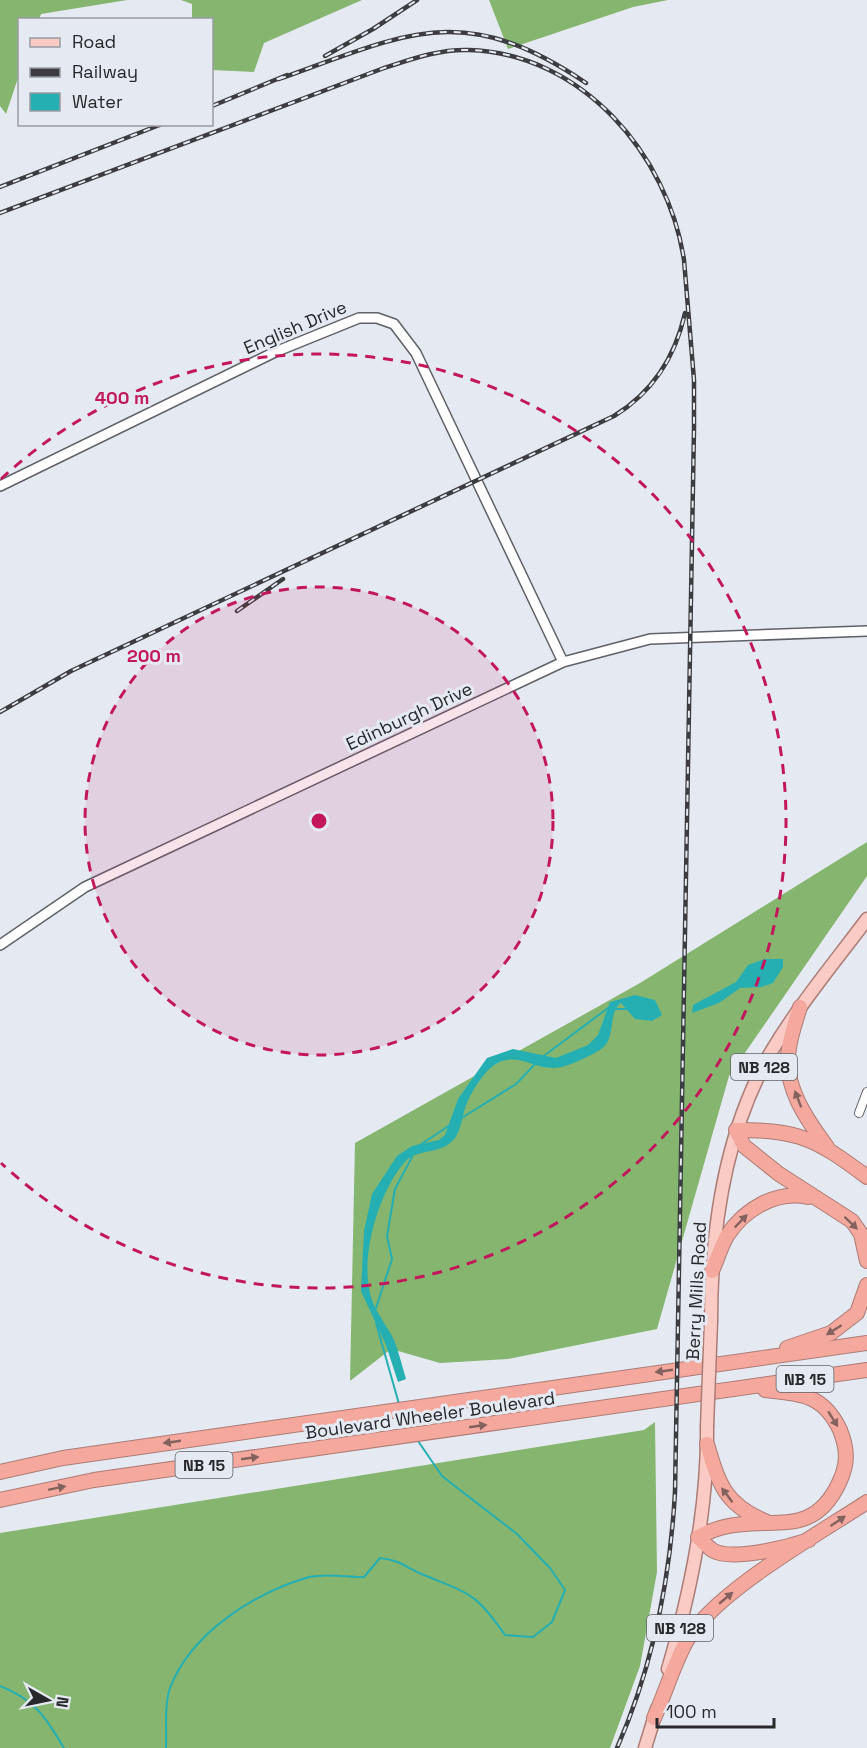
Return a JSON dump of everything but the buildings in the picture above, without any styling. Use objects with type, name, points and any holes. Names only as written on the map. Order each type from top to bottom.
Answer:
[{"type":"highway","points":[[800,1007],[788,1050],[790,1074],[798,1103],[828,1149]]},
{"type":"highway","points":[[867,1177],[828,1149],[788,1132],[736,1130],[744,1146],[816,1199],[852,1221],[861,1234],[867,1261]]},
{"type":"highway","points":[[712,1271],[728,1236],[745,1216],[767,1201],[792,1194],[816,1199]]},
{"type":"highway","points":[[764,1356],[831,1333],[857,1313],[867,1285]]},
{"type":"highway","name":"Boulevard Wheeler Boulevard","points":[[0,1472],[63,1458],[867,1343]]},
{"type":"highway","name":"Boulevard Wheeler Boulevard","points":[[0,1500],[94,1480],[867,1370]]},
{"type":"highway","points":[[743,1387],[800,1394],[820,1401],[834,1419],[844,1441],[847,1466],[830,1502],[820,1511],[795,1523],[724,1526],[698,1537],[713,1551],[735,1553],[776,1551],[808,1540]]},
{"type":"highway","points":[[707,1444],[722,1490],[735,1505],[772,1524]]},
{"type":"highway","points":[[654,1718],[686,1641],[725,1597],[867,1502]]},
{"type":"main road","name":"Berry Mills Road","points":[[707,1444],[712,1271],[718,1210],[736,1130],[754,1084],[800,1007],[867,919]]},
{"type":"main road","name":"NB 128","points":[[645,1748],[686,1602],[698,1537],[707,1444]]},
{"type":"street","name":"English Drive","points":[[0,486],[274,352],[359,318],[377,318],[394,324],[416,354],[563,662]]},
{"type":"street","name":"Edinburgh Drive","points":[[0,945],[85,887],[563,662],[650,639],[867,631]]},
{"type":"street","points":[[859,1113],[867,1092]]},
{"type":"green space","points":[[0,0],[127,0],[41,14],[39,18],[18,18],[18,78],[6,114],[0,106]]},
{"type":"green space","points":[[181,0],[362,0],[264,43],[254,72],[213,70],[213,18],[192,18],[192,4]]},
{"type":"green space","points":[[489,0],[668,0],[633,7],[508,49]]},
{"type":"green space","points":[[867,842],[867,876],[729,1076],[657,1329],[508,1359],[440,1363],[391,1349],[350,1381],[355,1143],[640,983]]},
{"type":"green space","points":[[655,1422],[657,1572],[640,1666],[610,1748],[0,1748],[0,1533],[644,1430]]},
{"type":"water","points":[[765,959],[783,959],[783,967],[773,983],[761,987],[740,988],[719,1003],[692,1013],[693,1005],[736,982],[748,965]]},
{"type":"water","points":[[635,995],[655,1000],[662,1015],[652,1021],[635,1019],[621,1003],[614,1013],[605,1046],[583,1059],[553,1068],[518,1060],[496,1064],[483,1076],[472,1093],[465,1107],[459,1130],[450,1144],[409,1158],[395,1176],[386,1192],[373,1228],[367,1266],[372,1300],[394,1340],[406,1379],[398,1382],[386,1345],[361,1291],[364,1231],[372,1194],[397,1156],[412,1146],[439,1140],[445,1135],[458,1099],[487,1058],[513,1049],[556,1058],[588,1045],[598,1035],[610,1002]]},
{"type":"waterway","points":[[541,1058],[608,1008]]},
{"type":"waterway","points":[[614,1009],[629,1009]]},
{"type":"waterway","points":[[460,1119],[516,1084],[537,1062]]},
{"type":"waterway","points":[[420,1145],[450,1125]]},
{"type":"waterway","points":[[376,1308],[392,1259],[387,1236],[395,1189],[412,1157]]},
{"type":"waterway","points":[[376,1323],[399,1404]]},
{"type":"waterway","points":[[404,1414],[412,1430]]},
{"type":"waterway","points":[[166,1748],[168,1695],[180,1668],[193,1650],[209,1633],[246,1605],[267,1593],[309,1577],[329,1575],[364,1577],[380,1558],[387,1559],[470,1596],[486,1610],[505,1635],[533,1637],[552,1622],[565,1590],[550,1568],[517,1534],[442,1476],[416,1438]]},
{"type":"waterway","points":[[0,1686],[31,1703],[51,1727],[64,1748]]},
{"type":"railway","points":[[325,56],[373,29],[417,0]]},
{"type":"railway","points":[[279,79],[400,38],[435,33],[469,33],[504,41],[543,57],[586,83]]},
{"type":"railway","points":[[0,213],[384,68],[436,53],[469,50],[510,56],[548,69],[582,90],[612,116],[638,148],[659,183],[675,221],[684,260],[694,380],[675,1492],[669,1558],[658,1623],[641,1686],[617,1748]]},
{"type":"railway","points":[[213,106],[287,75]]},
{"type":"railway","points":[[0,187],[157,126]]},
{"type":"railway","points":[[0,712],[71,671],[614,416],[640,396],[660,372],[675,345],[685,313]]},
{"type":"railway","points":[[237,611],[283,579]]}]
